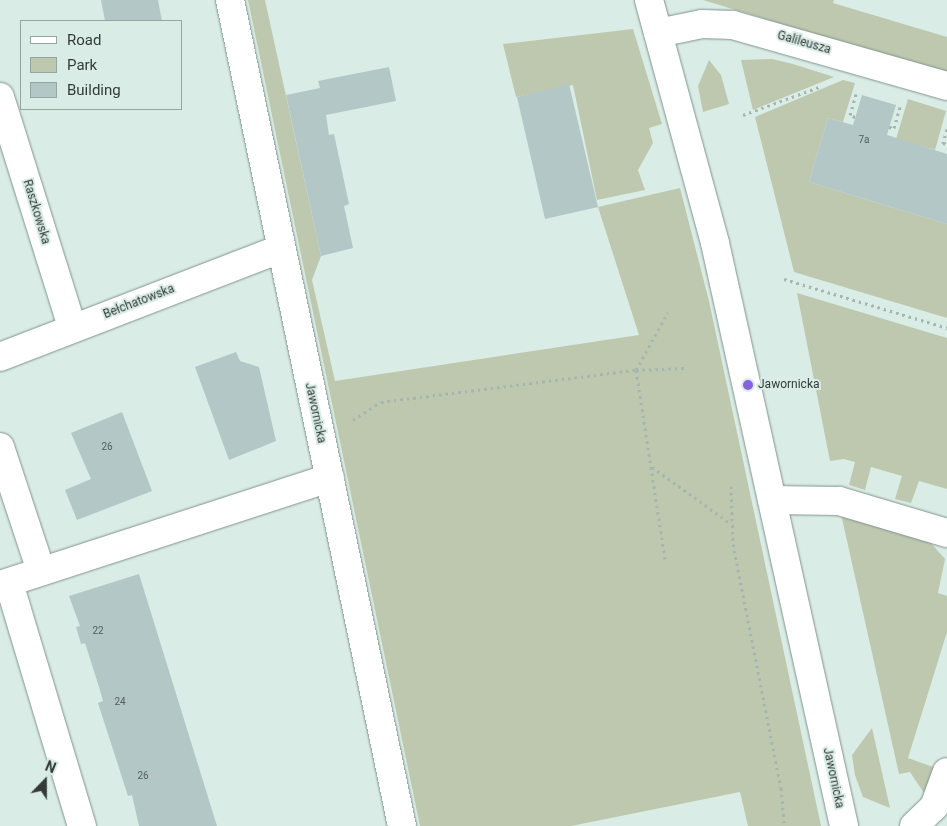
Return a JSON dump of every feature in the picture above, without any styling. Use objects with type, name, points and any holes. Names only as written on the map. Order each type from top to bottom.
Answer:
[{"type":"street","name":"Jawornicka","points":[[230,0],[280,249],[330,478],[402,826]]},
{"type":"street","name":"Jawornicka","points":[[649,0],[716,243],[844,826]]},
{"type":"street","name":"Galileusza","points":[[658,33],[702,24],[733,25],[784,36],[947,86]]},
{"type":"street","name":"Raszkowska","points":[[0,96],[72,328]]},
{"type":"street","name":"Bełchatowska","points":[[0,358],[72,328],[280,249]]},
{"type":"street","points":[[0,447],[41,571]]},
{"type":"street","points":[[82,826],[4,584],[330,478]]},
{"type":"street","points":[[772,500],[839,501],[947,534]]},
{"type":"street","points":[[914,826],[934,806],[947,772]]},
{"type":"path","points":[[743,115],[826,84]]},
{"type":"path","points":[[855,117],[850,116],[859,84]]},
{"type":"path","points":[[889,127],[894,128],[903,98]]},
{"type":"path","points":[[947,129],[943,143],[947,144]]},
{"type":"path","points":[[784,279],[947,328]]},
{"type":"path","points":[[665,559],[636,370],[668,312]]},
{"type":"path","points":[[350,422],[381,402],[636,370],[685,368]]},
{"type":"path","points":[[651,466],[730,523]]},
{"type":"path","points":[[731,478],[730,523],[781,788],[784,826]]},
{"type":"green space","points":[[248,0],[265,0],[321,256],[312,280],[335,381],[639,335],[598,207],[680,188],[709,301],[821,826],[748,826],[740,792],[571,826],[420,826]]},
{"type":"green space","points":[[703,0],[834,0],[833,3],[947,37],[947,74]]},
{"type":"green space","points":[[633,29],[662,124],[649,128],[653,143],[638,170],[645,190],[597,200],[573,85],[516,97],[503,44]]},
{"type":"green space","points":[[772,59],[834,77],[753,110],[741,60]]},
{"type":"green space","points":[[709,60],[721,75],[729,104],[703,112],[698,86]]},
{"type":"green space","points":[[843,80],[855,83],[843,122],[828,118],[809,182],[947,224],[947,318],[794,272],[755,117]]},
{"type":"green space","points":[[908,99],[946,111],[935,150],[896,139]]},
{"type":"green space","points":[[797,293],[947,338],[947,489],[919,481],[911,503],[895,499],[902,476],[871,467],[865,490],[849,485],[855,462],[844,459],[830,461]]},
{"type":"green space","points":[[841,514],[930,542],[945,559],[938,593],[947,596],[947,632],[908,758],[936,768],[924,793],[910,772],[899,774]]},
{"type":"green space","points":[[872,728],[890,808],[863,797],[855,775],[852,755]]},
{"type":"building","points":[[101,0],[158,0],[162,20],[105,20]]},
{"type":"building","points":[[389,67],[396,101],[326,115],[329,135],[334,134],[349,204],[344,206],[353,248],[321,256],[286,95],[320,88],[318,81]]},
{"type":"building","points":[[569,84],[598,207],[545,219],[517,97]]},
{"type":"building","points":[[862,95],[896,105],[887,135],[947,154],[947,224],[809,182],[828,118],[853,125]]},
{"type":"building","points":[[236,352],[240,361],[259,367],[276,441],[229,460],[195,367]]},
{"type":"building","points":[[122,412],[152,491],[77,520],[65,490],[91,479],[71,433]]},
{"type":"building","points":[[139,574],[217,826],[139,826],[132,795],[128,796],[98,703],[103,701],[85,643],[81,644],[76,627],[80,626],[69,596]]},
{"type":"place","name":"Jawornicka","points":[[748,385]]}]
